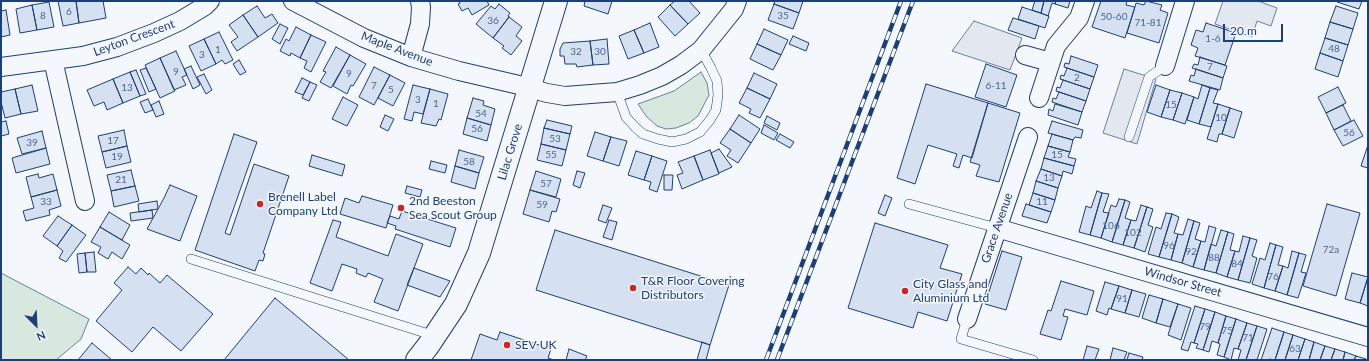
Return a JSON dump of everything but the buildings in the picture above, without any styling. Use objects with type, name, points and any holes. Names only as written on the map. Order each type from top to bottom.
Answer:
[{"type":"street","name":"Leyton Crescent","points":[[1,66],[83,56],[117,47],[180,22],[205,6],[210,1]]},
{"type":"street","name":"Maple Avenue","points":[[293,1],[364,38],[411,57],[459,71],[519,85],[529,89],[565,96],[617,92],[662,76],[681,65],[701,50],[734,9],[737,1]]},
{"type":"street","points":[[411,57],[420,24],[420,1]]},
{"type":"street","name":"Lilac Grove","points":[[417,360],[456,304],[479,253],[556,1]]},
{"type":"street","points":[[1039,98],[1056,46],[1079,18],[1085,1]]},
{"type":"street","points":[[1166,66],[1185,1]]},
{"type":"street","points":[[1025,55],[1050,62]]},
{"type":"street","points":[[53,60],[84,201]]},
{"type":"street","name":"Grace Avenue","points":[[967,319],[1028,137]]},
{"type":"street","name":"Windsor Street","points":[[998,228],[1368,337]]},
{"type":"lane","points":[[617,92],[626,117],[643,134],[658,140],[672,142],[686,139],[700,132],[716,110],[718,95],[717,81],[701,50]]},
{"type":"lane","points":[[1129,137],[1149,77],[1166,66]]},
{"type":"lane","points":[[909,204],[998,228]]},
{"type":"lane","points":[[191,259],[435,336]]},
{"type":"lane","points":[[967,319],[961,339],[1033,360]]},
{"type":"shaded area","points":[[1223,1],[1258,1],[1277,8],[1271,26],[1257,21],[1252,37],[1215,24]]},
{"type":"shaded area","points":[[974,21],[1022,38],[1010,70],[952,51]]},
{"type":"shaded area","points":[[1124,69],[1156,79],[1137,144],[1103,133]]},
{"type":"shaded area","points":[[701,72],[707,83],[709,95],[698,116],[689,123],[676,128],[666,129],[657,126],[646,116],[638,104],[674,91]]},
{"type":"shaded area","points":[[1,273],[89,319],[81,339],[56,360],[1,360]]},
{"type":"railway","points":[[766,360],[901,1]]},
{"type":"railway","points":[[777,360],[913,1]]},
{"type":"place","name":"Brenell Label Company Ltd","points":[[260,204]]},
{"type":"place","name":"2nd Beeston Sea Scout Group","points":[[401,208]]},
{"type":"place","name":"T&R Floor Covering Distributors","points":[[633,288]]},
{"type":"place","name":"City Glass and Aluminium Ltd","points":[[905,291]]},
{"type":"place","name":"SEV UK","points":[[507,345]]}]
